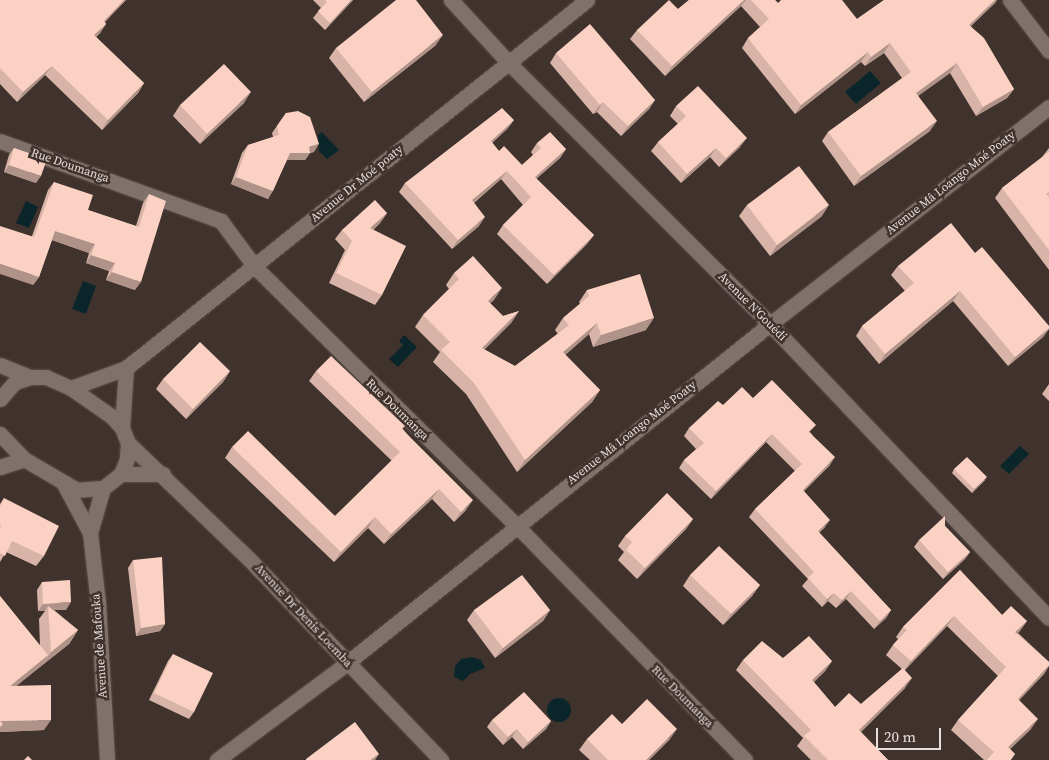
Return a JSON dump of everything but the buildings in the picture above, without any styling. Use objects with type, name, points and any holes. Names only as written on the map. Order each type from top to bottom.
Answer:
[{"type":"street","name":"Avenue N'Gouédi","points":[[451,0],[507,61],[770,324],[1049,618]]},
{"type":"street","name":"Avenue Dr Moé poaty","points":[[70,388],[126,368],[255,267],[507,61],[587,0]]},
{"type":"street","points":[[1010,0],[1049,51]]},
{"type":"street","name":"Avenue Mâ Loango Moé Poaty","points":[[217,760],[347,663],[516,525],[1049,107]]},
{"type":"street","name":"Rue Doumanga","points":[[0,141],[221,221],[255,267],[516,525],[745,760]]},
{"type":"street","points":[[0,365],[30,377]]},
{"type":"street","points":[[122,428],[126,368]]},
{"type":"street","points":[[0,398],[15,382],[30,377],[46,377],[70,388],[111,416],[122,428],[128,443],[127,459],[121,474],[103,488],[77,490],[24,459],[0,434]]},
{"type":"street","name":"Avenue Dr Denis Loemba","points":[[128,443],[164,474],[441,760]]},
{"type":"street","points":[[0,467],[24,459]]},
{"type":"street","points":[[121,474],[164,474]]},
{"type":"street","name":"Avenue de Mafouka","points":[[64,484],[90,533],[98,603],[107,760]]},
{"type":"street","name":"Avenue de Mafouka","points":[[90,533],[103,488]]},
{"type":"water","points":[[870,71],[881,83],[856,104],[845,92]]},
{"type":"water","points":[[322,132],[339,150],[327,159],[319,151],[318,135]]},
{"type":"water","points":[[26,201],[38,207],[29,228],[16,223]]},
{"type":"water","points":[[83,281],[96,286],[86,314],[72,309]]},
{"type":"water","points":[[404,335],[417,347],[398,367],[389,359],[403,345],[399,341]]},
{"type":"water","points":[[1020,446],[1029,454],[1009,474],[1000,466]]},
{"type":"water","points":[[472,657],[481,660],[485,668],[470,674],[463,681],[454,677],[455,666],[461,659]]},
{"type":"water","points":[[559,698],[567,702],[571,710],[567,718],[559,722],[551,718],[547,710],[551,702]]}]
